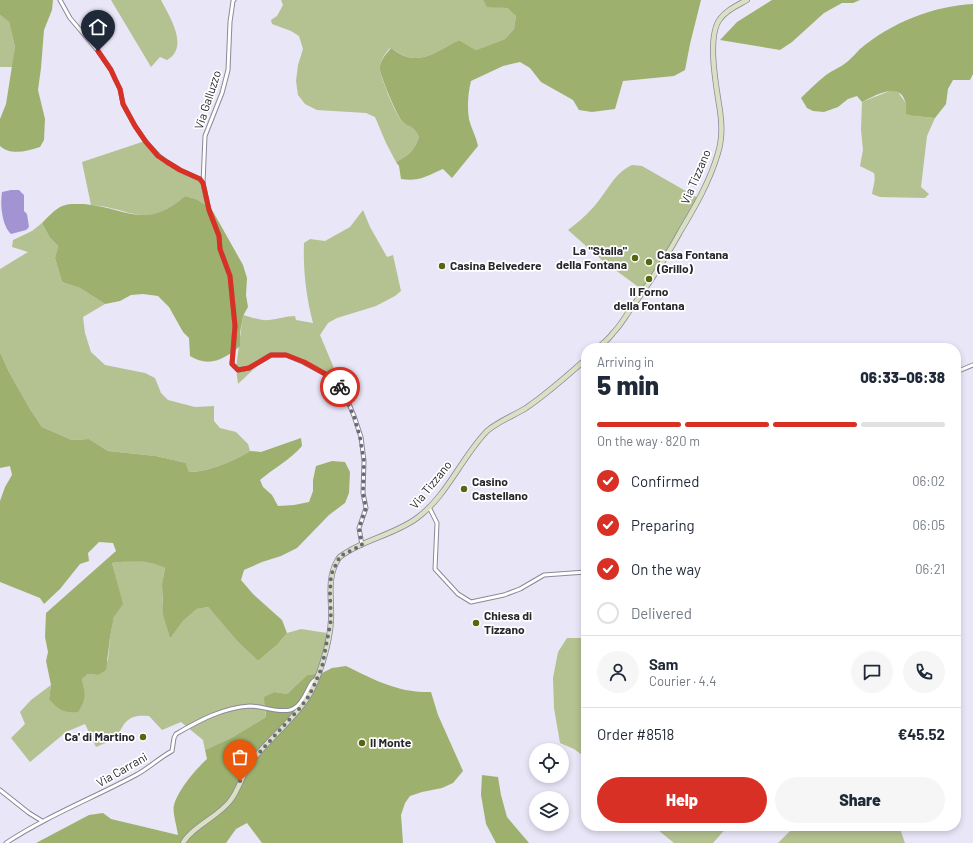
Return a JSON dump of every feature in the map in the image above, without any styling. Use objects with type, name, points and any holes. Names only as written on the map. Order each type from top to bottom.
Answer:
[{"type":"street","points":[[60,0],[70,18],[98,51],[111,70],[120,89],[123,104],[146,142],[158,156],[180,170],[200,179],[203,183]]},
{"type":"street","name":"Via Galluzzo","points":[[234,0],[230,22],[228,70],[222,93],[212,115],[205,136],[203,183],[209,210],[219,236],[220,249],[230,276],[235,326],[232,364],[238,370],[249,368],[271,355],[286,355],[304,362],[329,376],[344,392],[360,437],[364,461],[363,493],[366,508],[359,528],[362,545]]},
{"type":"street","name":"Via Tizzano","points":[[604,343],[613,335],[659,269],[711,174],[718,153],[721,129],[713,42],[715,28],[718,20],[723,14],[747,0]]},
{"type":"street","name":"Via Tizzano","points":[[317,679],[322,667],[331,620],[331,575],[340,556],[401,528],[417,518],[429,507],[487,431],[525,408],[546,393],[581,363]]},
{"type":"street","points":[[961,370],[973,365]]},
{"type":"street","points":[[429,507],[437,523],[435,569],[458,594],[471,602],[504,595],[520,589],[544,575],[581,572]]},
{"type":"street","points":[[183,843],[190,834],[230,800],[249,764],[307,699],[317,679]]},
{"type":"street","name":"Via Carrani","points":[[6,843],[42,821],[68,810],[146,770],[161,757],[172,751],[176,734],[207,716],[230,709],[250,706],[284,711],[290,710],[296,707],[303,699],[311,682],[317,679]]},
{"type":"street","points":[[0,790],[28,813],[42,821]]},
{"type":"green space","points":[[0,0],[53,0],[52,10],[44,30],[38,90],[45,119],[44,140],[40,147],[19,152],[9,151],[0,146],[0,119],[6,104],[15,47],[9,22],[0,15]]},
{"type":"green space","points":[[111,0],[161,0],[176,31],[177,47],[174,54],[167,60],[160,57],[151,67]]},
{"type":"green space","points":[[281,0],[483,0],[487,6],[507,8],[516,16],[514,29],[505,39],[476,50],[459,40],[421,58],[407,57],[390,48],[388,50],[380,64],[383,81],[399,118],[413,128],[419,137],[415,146],[410,152],[396,162],[375,117],[366,113],[317,110],[305,104],[298,95],[296,81],[298,65],[303,49],[299,36],[291,31],[272,24],[271,20],[277,16],[283,5]]},
{"type":"green space","points":[[483,0],[701,0],[685,70],[674,76],[623,81],[615,109],[592,112],[579,110],[573,100],[541,82],[530,68],[520,62],[503,66],[471,81],[468,100],[468,114],[478,146],[452,178],[443,169],[418,179],[401,179],[399,166],[396,162],[410,152],[415,146],[419,137],[413,128],[402,121],[397,112],[381,74],[380,67],[382,61],[391,48],[407,57],[421,58],[459,40],[476,50],[505,39],[514,29],[516,16],[507,8],[487,7]]},
{"type":"green space","points":[[772,0],[860,0],[853,3],[842,3],[824,13],[792,42],[780,50],[720,40],[737,22]]},
{"type":"green space","points":[[973,4],[973,74],[970,80],[953,80],[948,89],[946,104],[935,118],[906,114],[906,104],[902,95],[892,91],[879,94],[862,102],[857,96],[848,99],[838,107],[824,112],[813,111],[807,108],[801,98],[826,75],[845,64],[860,49],[885,31],[928,12],[958,5]]},
{"type":"green space","points":[[0,15],[9,22],[15,47],[13,67],[0,67]]},
{"type":"green space","points":[[892,90],[898,92],[915,116],[935,118],[927,136],[921,187],[929,194],[925,198],[880,197],[872,194],[875,181],[874,173],[860,166],[863,150],[861,130],[862,102]]},
{"type":"green space","points":[[145,141],[155,154],[170,167],[199,179],[204,186],[211,208],[196,199],[185,196],[171,207],[159,213],[149,215],[139,215],[91,205],[82,162]]},
{"type":"green space","points":[[632,165],[642,166],[698,198],[691,218],[644,291],[603,261],[568,230],[593,208],[617,175]]},
{"type":"green space","points":[[185,196],[196,199],[211,208],[243,265],[247,278],[246,295],[248,307],[243,316],[240,333],[240,346],[229,355],[210,362],[197,360],[190,356],[189,338],[183,332],[169,307],[158,296],[143,294],[131,295],[120,301],[105,304],[80,288],[62,282],[55,258],[58,246],[50,238],[42,223],[55,210],[66,205],[84,204],[136,215],[147,215],[159,213],[171,207]]},
{"type":"green space","points":[[363,210],[370,227],[387,257],[393,255],[401,291],[395,296],[376,306],[337,318],[328,323],[320,335],[339,380],[298,360],[281,355],[275,355],[266,359],[238,384],[236,368],[243,315],[266,320],[295,316],[296,320],[313,323],[308,303],[304,263],[304,243],[310,239],[325,241],[350,227]]},
{"type":"green space","points":[[42,223],[50,238],[58,246],[55,258],[62,282],[80,288],[105,304],[83,317],[85,333],[91,352],[105,365],[145,373],[155,378],[161,393],[168,400],[195,407],[214,406],[214,421],[220,428],[236,432],[248,444],[250,451],[221,465],[196,472],[189,472],[186,463],[156,456],[108,451],[89,439],[72,440],[42,427],[9,372],[0,352],[0,269],[28,252],[12,247],[13,240],[32,231]]},
{"type":"green space","points":[[0,352],[9,372],[42,427],[72,440],[89,439],[108,451],[156,456],[186,463],[189,472],[196,472],[221,465],[250,451],[261,452],[301,438],[302,446],[287,460],[260,480],[263,487],[272,495],[278,506],[309,502],[313,491],[313,480],[316,466],[332,461],[345,462],[350,472],[349,493],[345,503],[329,515],[297,548],[281,556],[244,570],[241,580],[253,594],[282,620],[287,633],[277,645],[258,661],[237,641],[208,607],[197,609],[183,621],[170,639],[163,614],[162,584],[165,568],[146,562],[133,561],[112,563],[123,604],[114,617],[106,670],[98,675],[88,674],[82,679],[84,699],[78,712],[62,710],[49,699],[51,685],[46,661],[48,652],[45,637],[46,613],[116,551],[113,543],[99,542],[88,553],[89,561],[80,564],[60,589],[44,604],[40,598],[0,582],[0,501],[5,487],[12,475],[10,466],[0,468]]},
{"type":"green space","points":[[136,560],[156,563],[165,568],[162,595],[165,621],[170,639],[183,621],[197,609],[208,607],[237,641],[258,661],[277,645],[287,633],[301,629],[327,633],[322,673],[307,675],[287,694],[275,692],[264,706],[266,717],[231,738],[205,750],[203,740],[181,722],[162,730],[149,716],[137,716],[125,723],[117,738],[96,747],[85,724],[66,732],[30,762],[11,738],[25,724],[20,712],[31,700],[51,685],[49,699],[84,690],[82,679],[88,674],[98,675],[108,660],[114,617],[122,604],[112,563]]},
{"type":"green space","points":[[567,638],[581,638],[581,754],[569,747],[569,743],[560,743],[554,708],[553,678],[558,652]]},
{"type":"green space","points":[[346,666],[387,685],[419,692],[431,692],[438,715],[463,771],[453,783],[442,788],[410,796],[405,803],[401,815],[403,843],[262,843],[247,823],[236,829],[226,843],[36,843],[89,815],[103,813],[111,819],[178,835],[174,815],[174,805],[183,786],[207,759],[205,750],[231,738],[266,717],[264,697],[275,692],[287,694],[307,675],[322,673],[332,668]]},
{"type":"green space","points":[[482,775],[498,777],[507,817],[529,843],[496,843],[486,824],[481,795]]},
{"type":"green space","points":[[659,831],[724,831],[713,843],[674,843]]},
{"type":"green space","points":[[790,831],[901,831],[905,843],[778,843]]},
{"type":"shaded area","points":[[19,190],[24,195],[24,211],[27,214],[29,227],[26,230],[11,234],[2,214],[1,203],[2,192]]},
{"type":"way so far","points":[[240,781],[249,764],[299,709],[313,688],[322,667],[331,620],[331,575],[340,556],[362,545],[359,528],[366,508],[363,493],[364,461],[360,437],[354,416],[344,392],[340,387]]},
{"type":"place","name":"La \"Stalla\" della Fontana","points":[[635,258]]},
{"type":"place","name":"Casa Fontana (Grillo)","points":[[649,262]]},
{"type":"place","name":"Casina Belvedere","points":[[442,266]]},
{"type":"place","name":"Il Forno della Fontana","points":[[649,279]]},
{"type":"place","name":"Casino Castellano","points":[[464,489]]},
{"type":"place","name":"Chiesa di Tizzano","points":[[476,623]]},
{"type":"place","name":"Ca' di Martino","points":[[143,737]]},
{"type":"place","name":"Il Monte","points":[[362,743]]},
{"type":"route","points":[[98,51],[111,70],[120,89],[123,104],[146,142],[158,156],[180,170],[200,179],[203,183],[209,210],[219,236],[220,249],[230,276],[235,326],[232,364],[238,370],[249,368],[271,355],[286,355],[304,362],[329,376],[340,387]]}]
